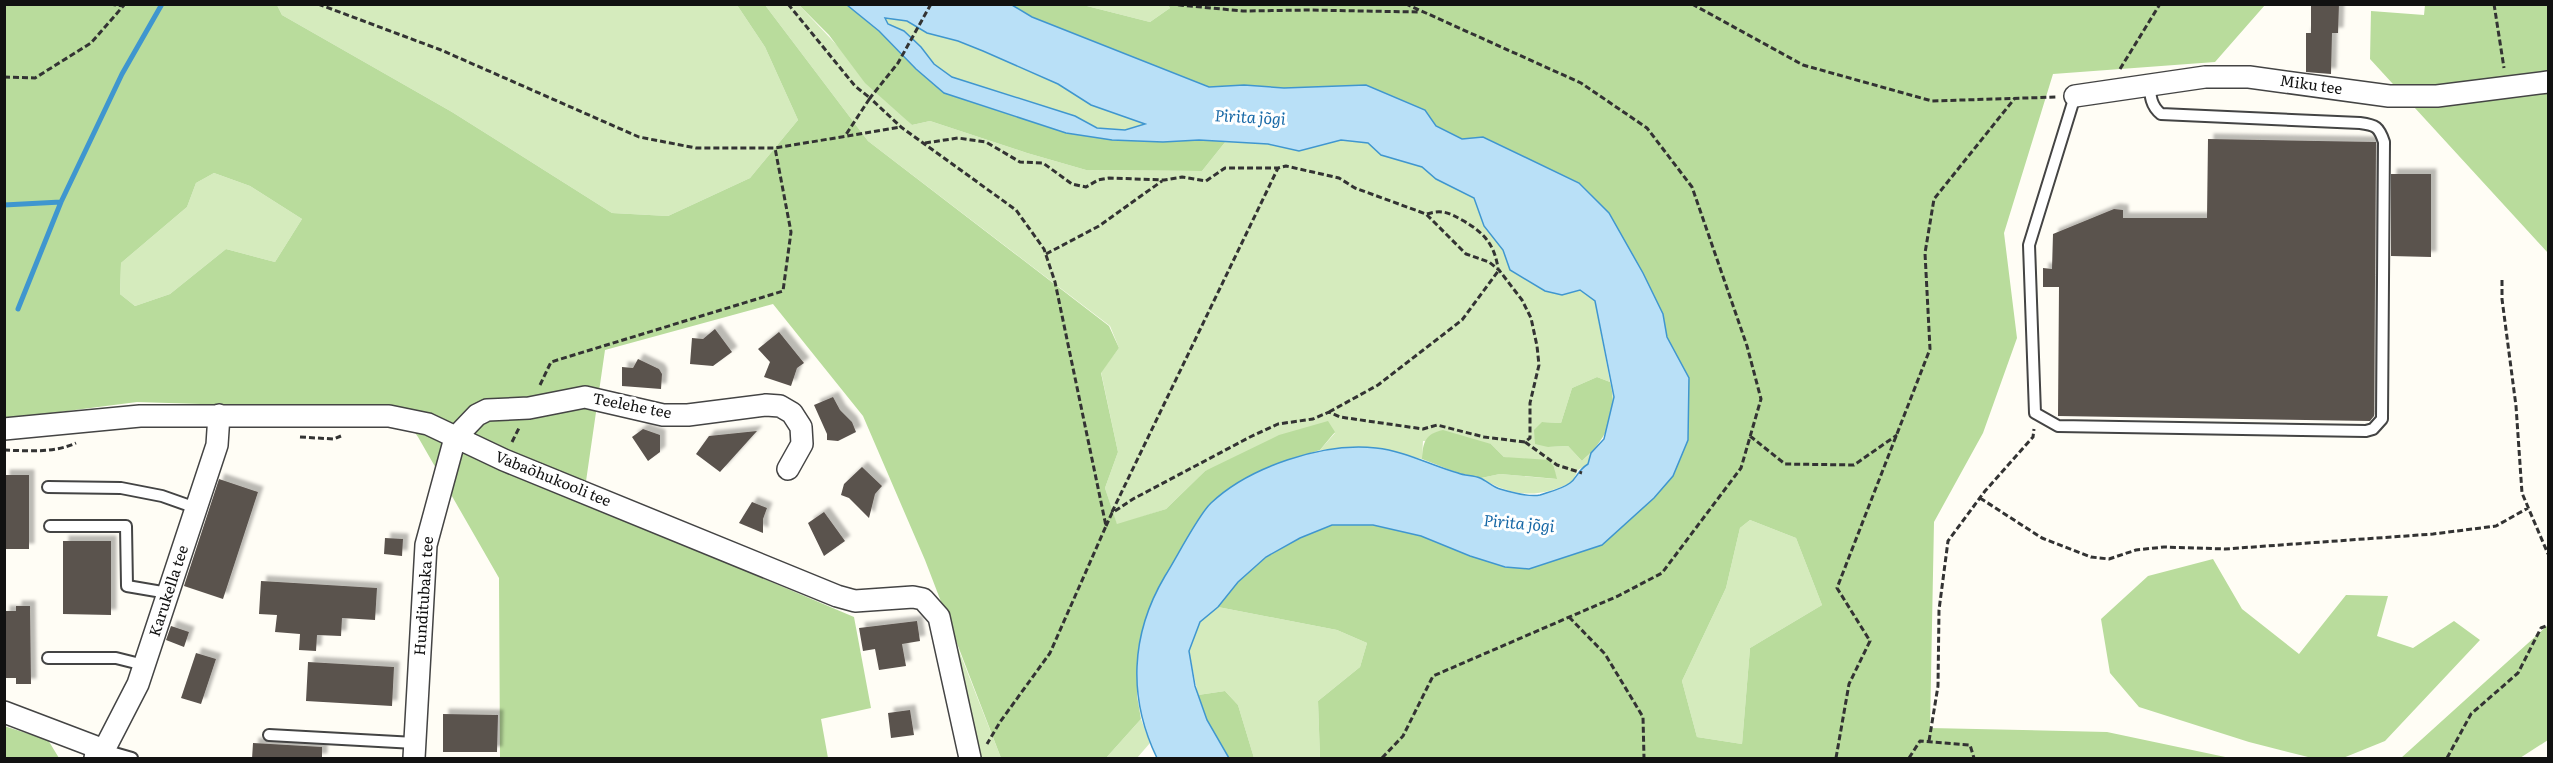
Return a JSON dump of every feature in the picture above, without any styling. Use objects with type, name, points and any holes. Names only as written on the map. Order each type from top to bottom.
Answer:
[{"type":"street","name":"Miku tee","points":[[2075,96],[2205,77],[2249,77],[2389,96],[2437,96],[2548,82]]},
{"type":"street","name":"Teelehe tee","points":[[455,438],[469,422],[487,410],[529,408],[585,397],[663,415],[688,416],[749,406],[780,406],[792,413],[801,427],[802,444],[788,468]]},
{"type":"street","name":"Vabaõhukooli tee","points":[[4,429],[140,416],[219,415],[389,416],[428,424],[504,460],[837,596],[855,601],[913,597],[923,599],[939,617],[977,754]]},
{"type":"street","name":"Karukella tee","points":[[100,754],[138,684],[217,445],[219,415]]},
{"type":"street","name":"Hunditubaka tee","points":[[414,751],[426,545],[455,438]]},
{"type":"street","points":[[4,712],[100,754]]},
{"type":"lane","points":[[2075,96],[2029,245],[2035,413],[2058,426],[2366,431],[2373,429],[2382,419],[2384,142],[2379,129],[2374,124],[2360,123],[2161,114],[2154,109],[2150,84]]},
{"type":"lane","points":[[48,487],[122,488],[162,496],[196,508]]},
{"type":"lane","points":[[50,526],[126,526],[127,586],[168,593]]},
{"type":"lane","points":[[48,658],[116,658],[144,665]]},
{"type":"lane","points":[[268,735],[414,751]]},
{"type":"lane","points":[[100,754],[132,759]]},
{"type":"path","points":[[110,4],[124,5]]},
{"type":"path","points":[[318,4],[441,50],[639,136],[696,148],[775,148],[901,128]]},
{"type":"path","points":[[788,4],[855,86],[901,128],[1016,210],[1046,254],[1055,282],[1106,526]]},
{"type":"path","points":[[845,136],[870,98],[898,63],[931,4]]},
{"type":"path","points":[[1169,4],[1243,11],[1420,12]]},
{"type":"path","points":[[1382,759],[1403,736],[1433,676],[1618,596],[1662,573],[1741,468],[1761,399],[1747,345],[1692,187],[1647,128],[1581,83],[1406,4]]},
{"type":"path","points":[[1692,4],[1803,65],[1932,101],[2075,96]]},
{"type":"path","points":[[2106,91],[2160,4]]},
{"type":"path","points":[[2494,4],[2506,87]]},
{"type":"path","points":[[4,77],[35,78],[91,43],[124,5]]},
{"type":"path","points":[[1836,759],[1849,684],[1870,641],[1838,588],[1929,349],[1925,253],[1934,199],[2015,98]]},
{"type":"path","points":[[925,143],[958,138],[986,142],[1020,162],[1043,164],[1072,184],[1086,187],[1098,180],[1109,178],[1164,180],[1182,177],[1206,181],[1224,168],[1286,166],[1339,178],[1355,188],[1426,214],[1466,254],[1489,262],[1499,270],[1522,300],[1531,318],[1539,365],[1530,403],[1530,438],[1525,442]]},
{"type":"path","points":[[504,460],[551,363],[783,291],[791,232],[775,148]]},
{"type":"path","points":[[977,754],[1050,653],[1112,513],[1278,168]]},
{"type":"path","points":[[1046,254],[1099,226],[1164,180]]},
{"type":"path","points":[[1112,513],[1133,499],[1278,424],[1313,418],[1329,412],[1378,385],[1462,320],[1499,270],[1496,256],[1485,237],[1474,225],[1451,213],[1438,210],[1426,214]]},
{"type":"path","points":[[2502,280],[2502,299],[2516,406],[2522,493],[2548,554]]},
{"type":"path","points":[[1329,412],[1340,417],[1423,429],[1437,425],[1484,437],[1525,442],[1557,465],[1582,473]]},
{"type":"path","points":[[1929,741],[1938,686],[1939,610],[1948,541],[1980,498],[2033,437],[2035,413]]},
{"type":"path","points":[[1750,436],[1785,464],[1854,465],[1896,435]]},
{"type":"path","points":[[1980,498],[2042,538],[2091,557],[2109,559],[2136,550],[2164,547],[2225,549],[2433,534],[2496,526],[2528,508]]},
{"type":"path","points":[[1569,617],[1605,654],[1643,717],[1644,759]]},
{"type":"path","points":[[2447,759],[2471,714],[2518,673],[2541,628],[2548,625]]},
{"type":"path","points":[[1909,759],[1920,741],[1970,745],[1975,758]]},
{"type":"green space","points":[[1167,4],[1170,8],[1150,22],[1083,5]]},
{"type":"green space","points":[[1167,4],[2265,5],[2215,62],[2053,74],[2004,233],[2017,338],[1983,433],[1934,522],[1930,728],[2107,732],[2230,758],[1320,758],[1318,701],[1360,667],[1367,643],[1337,630],[1218,607],[1238,582],[1266,557],[1300,538],[1332,525],[1373,525],[1421,536],[1505,567],[1689,378],[1667,337],[1663,314],[1609,213],[1579,183],[1483,137],[1462,139],[1436,126],[1425,110],[1284,88],[1244,85],[1209,87],[1032,17],[1012,5],[1083,5],[1150,22],[1170,8]],"holes":[[[1750,520],[1796,538],[1822,605],[1750,648],[1742,744],[1697,737],[1682,681],[1726,588],[1740,528]]]},
{"type":"green space","points":[[4,5],[277,5],[282,15],[452,112],[612,213],[668,216],[750,178],[798,120],[765,47],[737,5],[765,5],[868,141],[1109,326],[1119,348],[1101,373],[1118,452],[1105,488],[1117,524],[1166,509],[1205,471],[1279,435],[1328,421],[1335,432],[1320,450],[1282,462],[1241,481],[1210,504],[1156,592],[1146,622],[1138,653],[1137,696],[1141,719],[1106,758],[1001,758],[925,560],[863,416],[773,304],[605,350],[583,502],[854,617],[871,708],[821,719],[828,758],[500,758],[499,578],[418,437],[399,410],[137,402],[5,419]],"holes":[[[214,173],[250,186],[302,219],[275,262],[226,249],[170,294],[135,306],[120,294],[121,263],[187,207],[196,183]]]},
{"type":"green space","points":[[277,5],[737,5],[765,47],[798,120],[750,178],[668,216],[612,213],[452,112],[282,15]]},
{"type":"green space","points":[[765,5],[799,5],[912,125],[930,121],[1086,170],[1202,171],[1226,141],[1268,144],[1299,151],[1341,140],[1368,143],[1381,155],[1422,167],[1436,179],[1474,198],[1484,226],[1503,250],[1510,270],[1562,295],[1580,290],[1595,301],[1610,382],[1597,377],[1572,388],[1561,423],[1542,422],[1548,447],[1568,446],[1582,461],[1591,453],[1588,464],[1578,470],[1572,482],[1560,487],[1537,493],[1515,492],[1481,478],[1500,474],[1556,479],[1554,467],[1504,457],[1491,444],[1423,441],[1422,459],[1375,448],[1320,450],[1335,433],[1205,471],[1166,509],[1117,525],[1105,488],[1118,452],[1101,372],[1119,348],[1110,326],[868,141]]},
{"type":"green space","points":[[799,5],[847,5],[879,31],[916,69],[944,93],[1066,133],[1112,140],[1226,141],[1202,171],[1086,170],[930,121],[912,125],[865,83],[829,35]]},
{"type":"green space","points":[[2425,5],[2548,5],[2548,253],[2370,59],[2371,11],[2424,15]]},
{"type":"green space","points":[[884,17],[907,21],[927,33],[958,41],[983,51],[1058,84],[1091,105],[1146,124],[1125,130],[1097,128],[1075,116],[951,77],[934,64],[905,31],[888,24]]},
{"type":"green space","points":[[214,173],[250,186],[302,219],[275,262],[226,249],[170,294],[135,306],[120,294],[121,263],[187,207],[196,183]]},
{"type":"green space","points":[[1597,377],[1610,382],[1613,405],[1604,435],[1590,453],[1582,461],[1568,446],[1548,447],[1535,444],[1534,430],[1542,422],[1561,423],[1572,388]]},
{"type":"green space","points":[[1443,430],[1491,444],[1504,457],[1549,460],[1554,467],[1557,479],[1500,474],[1481,478],[1458,473],[1422,459],[1426,440],[1432,434]]},
{"type":"green space","points":[[1750,520],[1796,538],[1822,605],[1750,648],[1742,744],[1697,737],[1682,681],[1726,588],[1740,528]]},
{"type":"green space","points":[[2213,559],[2242,609],[2299,654],[2346,595],[2388,596],[2377,636],[2413,648],[2454,621],[2480,640],[2385,741],[2343,758],[2312,758],[2249,742],[2139,707],[2110,673],[2101,619],[2148,576]]},
{"type":"green space","points":[[1218,607],[1337,630],[1367,643],[1360,667],[1318,701],[1320,758],[1254,758],[1238,705],[1225,691],[1198,695],[1189,651],[1200,622]]},
{"type":"green space","points":[[2548,625],[2548,740],[2520,758],[2401,758]]},
{"type":"green space","points":[[956,643],[1001,758],[976,758]]},
{"type":"green space","points":[[1225,691],[1238,705],[1254,758],[1228,758],[1207,720],[1198,695]]},
{"type":"green space","points":[[1141,719],[1150,743],[1137,758],[1106,758]]},
{"type":"green space","points":[[4,726],[48,740],[59,758],[5,758]]},
{"type":"water","name":"Pirita jõgi","points":[[847,5],[1012,5],[1032,17],[1209,87],[1244,85],[1284,88],[1366,85],[1425,110],[1436,126],[1462,139],[1483,137],[1579,183],[1609,213],[1643,273],[1663,314],[1667,337],[1689,378],[1688,440],[1673,476],[1654,498],[1602,545],[1529,569],[1505,567],[1421,536],[1373,525],[1332,525],[1300,538],[1266,557],[1238,582],[1218,607],[1200,622],[1189,651],[1195,686],[1207,720],[1229,758],[1157,758],[1141,713],[1137,667],[1139,644],[1153,598],[1194,527],[1211,503],[1245,478],[1266,468],[1311,453],[1355,447],[1397,452],[1461,474],[1483,479],[1497,488],[1520,494],[1540,495],[1567,485],[1588,464],[1591,453],[1604,439],[1614,397],[1595,301],[1580,290],[1562,295],[1545,291],[1510,270],[1503,250],[1484,226],[1474,198],[1436,179],[1422,167],[1381,155],[1368,143],[1341,140],[1299,151],[1268,144],[1199,140],[1163,142],[1112,140],[1066,133],[944,93],[916,69],[879,31]],"holes":[[[885,18],[907,21],[927,33],[958,41],[1058,84],[1091,105],[1145,124],[1125,130],[1097,128],[1075,116],[952,77],[934,64],[921,47],[904,31],[888,24]]]},
{"type":"building","points":[[2311,4],[2339,4],[2338,33],[2332,33],[2331,74],[2306,72],[2306,33],[2311,33]]},
{"type":"building","points":[[2208,139],[2376,142],[2374,416],[2370,421],[2058,416],[2059,287],[2043,287],[2043,268],[2052,269],[2053,234],[2114,209],[2123,210],[2123,218],[2207,218]]},
{"type":"building","points":[[2391,174],[2431,174],[2431,257],[2391,256]]},
{"type":"building","points":[[715,329],[732,352],[713,366],[690,364],[692,338],[703,339]]},
{"type":"building","points":[[779,332],[804,363],[797,368],[791,386],[764,377],[770,362],[758,349]]},
{"type":"building","points":[[638,359],[659,369],[662,374],[661,389],[622,386],[622,367],[633,368]]},
{"type":"building","points":[[833,397],[840,410],[852,422],[856,432],[838,441],[827,440],[827,434],[814,405]]},
{"type":"building","points":[[643,429],[660,435],[660,452],[648,461],[632,437]]},
{"type":"building","points":[[757,431],[720,472],[696,454],[709,436]]},
{"type":"building","points":[[862,467],[882,486],[875,494],[869,518],[849,498],[841,495],[844,484]]},
{"type":"building","points":[[4,475],[29,475],[29,549],[4,549]]},
{"type":"building","points":[[219,479],[258,492],[223,599],[184,586]]},
{"type":"building","points":[[752,502],[767,508],[763,519],[763,533],[739,523]]},
{"type":"building","points":[[824,512],[845,541],[824,556],[808,523]]},
{"type":"building","points":[[385,538],[403,539],[402,556],[384,554]]},
{"type":"building","points":[[63,541],[111,541],[111,615],[63,614]]},
{"type":"building","points":[[261,581],[377,588],[375,620],[342,618],[341,636],[317,635],[316,651],[299,650],[300,634],[275,632],[277,615],[259,614]]},
{"type":"building","points":[[16,606],[30,606],[31,684],[16,684],[16,678],[4,678],[4,611],[16,611]]},
{"type":"building","points":[[917,621],[920,641],[902,644],[906,666],[879,670],[875,649],[863,651],[859,628]]},
{"type":"building","points":[[171,626],[189,632],[184,647],[166,640]]},
{"type":"building","points":[[196,653],[216,659],[201,704],[181,698]]},
{"type":"building","points":[[308,662],[394,667],[392,706],[306,701]]},
{"type":"building","points":[[910,710],[914,735],[891,738],[888,713]]},
{"type":"building","points":[[443,714],[498,715],[497,752],[443,752]]},
{"type":"building","points":[[253,743],[322,747],[322,759],[252,759]]},
{"type":"waterway","points":[[18,309],[61,202],[122,74],[162,4]]},
{"type":"waterway","points":[[4,205],[61,202]]}]
